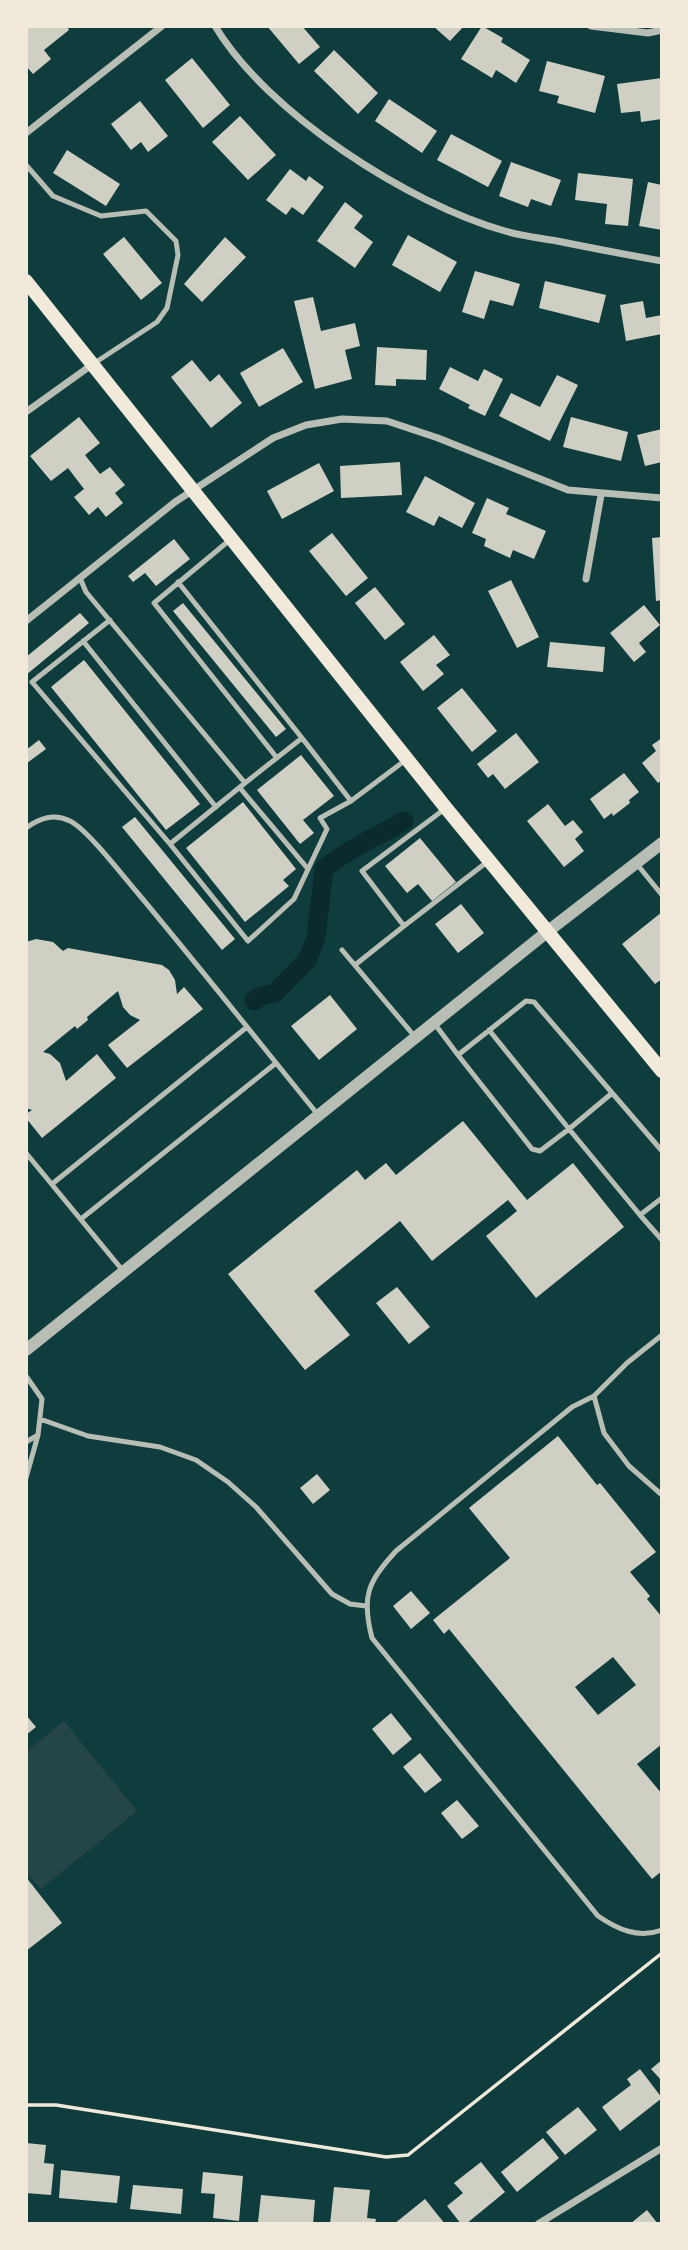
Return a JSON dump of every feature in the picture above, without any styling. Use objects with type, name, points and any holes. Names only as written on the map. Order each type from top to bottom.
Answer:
[{"type":"main road","points":[[26,281],[446,808],[662,1071]]},
{"type":"street","points":[[26,133],[162,26]]},
{"type":"street","points":[[215,26],[260,84],[305,122],[368,167],[439,207],[506,232],[662,261]]},
{"type":"street","points":[[591,26],[648,33],[662,30]]},
{"type":"street","points":[[26,412],[93,364]]},
{"type":"street","points":[[26,621],[175,502],[273,438],[306,425],[342,419],[387,421],[438,438],[568,490],[601,495],[662,498]]},
{"type":"street","points":[[586,579],[601,495]]},
{"type":"street","points":[[26,1350],[547,932],[662,844]]},
{"type":"street","points":[[538,2224],[662,2148]]},
{"type":"lane","points":[[26,165],[53,196],[101,216],[146,211],[176,242],[178,255],[167,308],[157,322],[93,364]]},
{"type":"lane","points":[[232,538],[154,603],[277,758]]},
{"type":"lane","points":[[80,578],[86,592],[308,869]]},
{"type":"lane","points":[[178,582],[351,801]]},
{"type":"lane","points":[[110,620],[32,682],[170,844],[248,941],[295,899],[327,829],[320,818],[351,801],[407,759]]},
{"type":"lane","points":[[83,641],[216,807]]},
{"type":"lane","points":[[170,844],[302,738]]},
{"type":"lane","points":[[404,926],[362,871],[446,808]]},
{"type":"lane","points":[[26,828],[47,816],[72,822],[110,860],[318,1116]]},
{"type":"lane","points":[[355,965],[489,861]]},
{"type":"lane","points":[[636,863],[662,895]]},
{"type":"lane","points":[[342,950],[416,1038]]},
{"type":"lane","points":[[458,1055],[526,1001],[534,1002],[662,1151]]},
{"type":"lane","points":[[435,1023],[532,1149],[540,1151],[611,1094]]},
{"type":"lane","points":[[52,1184],[247,1027]]},
{"type":"lane","points":[[489,1030],[662,1240]]},
{"type":"lane","points":[[81,1219],[276,1063]]},
{"type":"lane","points":[[26,1153],[124,1272]]},
{"type":"lane","points":[[640,1215],[662,1198]]},
{"type":"lane","points":[[662,1335],[627,1363],[594,1396],[572,1408],[396,1551],[376,1574],[367,1594],[366,1606],[372,1638],[598,1916],[615,1928],[640,1934],[662,1930]]},
{"type":"lane","points":[[26,1376],[42,1399],[38,1435],[26,1478]]},
{"type":"lane","points":[[594,1396],[604,1433],[629,1466],[662,1495]]},
{"type":"lane","points":[[40,1419],[88,1436],[160,1447],[197,1460],[228,1482],[256,1507],[332,1594],[350,1604],[366,1606]]},
{"type":"lane","points":[[26,1442],[38,1435]]},
{"type":"path","points":[[26,2105],[56,2105],[386,2157],[408,2155],[662,1953]]},
{"type":"shaded area","points":[[64,1721],[137,1811],[41,1889],[26,1872],[26,1770],[29,1768],[26,1752]]},
{"type":"building","points":[[26,26],[67,26],[69,30],[44,50],[51,59],[33,74],[26,66]]},
{"type":"building","points":[[267,26],[302,26],[320,47],[299,64]]},
{"type":"building","points":[[433,26],[464,26],[450,41]]},
{"type":"building","points":[[482,26],[503,38],[501,42],[530,60],[516,83],[496,70],[492,78],[461,59]]},
{"type":"building","points":[[334,50],[378,93],[358,114],[314,71]]},
{"type":"building","points":[[192,58],[230,105],[203,128],[165,80]]},
{"type":"building","points":[[547,61],[605,76],[595,113],[557,103],[559,96],[539,91]]},
{"type":"building","points":[[662,78],[662,119],[641,122],[640,111],[621,113],[617,84]]},
{"type":"building","points":[[389,99],[437,131],[422,153],[375,121]]},
{"type":"building","points":[[140,101],[168,136],[148,152],[141,142],[131,150],[111,124]]},
{"type":"building","points":[[240,116],[276,155],[248,180],[212,142]]},
{"type":"building","points":[[451,134],[502,161],[488,187],[437,160]]},
{"type":"building","points":[[67,150],[120,184],[106,206],[53,173]]},
{"type":"building","points":[[511,162],[561,180],[551,206],[531,199],[528,207],[499,196]]},
{"type":"building","points":[[290,169],[306,181],[309,176],[324,187],[303,215],[292,207],[286,215],[266,200]]},
{"type":"building","points":[[578,173],[633,179],[628,226],[605,224],[607,204],[575,200]]},
{"type":"building","points":[[648,182],[662,185],[662,230],[639,226]]},
{"type":"building","points":[[345,202],[363,216],[354,228],[373,242],[355,268],[317,241]]},
{"type":"building","points":[[408,235],[457,262],[440,292],[392,265]]},
{"type":"building","points":[[124,237],[162,283],[141,300],[103,254]]},
{"type":"building","points":[[225,237],[246,257],[202,302],[184,284]]},
{"type":"building","points":[[475,271],[520,284],[513,306],[490,300],[484,319],[462,312]]},
{"type":"building","points":[[545,281],[606,295],[599,323],[539,308]]},
{"type":"building","points":[[313,297],[321,331],[355,323],[360,346],[345,350],[352,379],[315,389],[294,301]]},
{"type":"building","points":[[643,301],[646,318],[662,315],[662,334],[626,341],[620,305]]},
{"type":"building","points":[[377,347],[427,350],[426,380],[396,379],[396,386],[375,385]]},
{"type":"building","points":[[283,348],[303,382],[259,407],[240,373]]},
{"type":"building","points":[[192,360],[210,382],[219,374],[242,403],[211,428],[171,377]]},
{"type":"building","points":[[450,367],[478,381],[484,369],[503,379],[485,416],[439,389]]},
{"type":"building","points":[[557,375],[578,385],[550,441],[499,416],[511,393],[540,407]]},
{"type":"building","points":[[79,417],[100,443],[85,455],[100,474],[110,467],[125,485],[115,493],[123,503],[106,517],[98,507],[89,515],[74,497],[84,489],[68,468],[51,481],[30,456]]},
{"type":"building","points":[[571,417],[628,432],[621,461],[563,447]]},
{"type":"building","points":[[662,429],[662,462],[645,466],[637,435]]},
{"type":"building","points":[[400,462],[402,495],[341,498],[340,466]]},
{"type":"building","points":[[319,463],[334,491],[282,519],[267,491]]},
{"type":"building","points":[[425,476],[475,503],[462,528],[439,516],[434,526],[406,512]]},
{"type":"building","points":[[487,498],[509,508],[506,514],[546,531],[534,559],[513,550],[510,558],[484,546],[486,539],[472,533]]},
{"type":"building","points":[[332,533],[368,578],[346,596],[309,551]]},
{"type":"building","points":[[662,537],[662,600],[656,601],[652,538]]},
{"type":"building","points":[[174,539],[190,559],[156,586],[145,573],[133,582],[128,576]]},
{"type":"building","points":[[511,580],[539,637],[517,648],[488,591]]},
{"type":"building","points":[[375,587],[405,624],[385,640],[355,603]]},
{"type":"building","points":[[183,603],[286,729],[276,737],[173,611]]},
{"type":"building","points":[[644,605],[660,625],[639,643],[646,652],[634,662],[610,633]]},
{"type":"building","points":[[80,613],[89,623],[26,675],[26,657]]},
{"type":"building","points":[[434,635],[450,655],[436,665],[444,674],[423,691],[400,662]]},
{"type":"building","points":[[550,642],[605,647],[603,672],[547,667]]},
{"type":"building","points":[[84,660],[200,804],[166,830],[51,687]]},
{"type":"building","points":[[462,688],[497,731],[472,752],[437,708]]},
{"type":"building","points":[[516,733],[539,762],[505,789],[493,774],[488,778],[477,764]]},
{"type":"building","points":[[662,738],[662,780],[658,783],[642,763],[656,751],[652,745]]},
{"type":"building","points":[[39,740],[46,749],[27,763],[26,750]]},
{"type":"building","points":[[301,755],[334,796],[303,820],[314,833],[300,844],[257,790]]},
{"type":"building","points":[[624,773],[639,792],[629,800],[630,803],[613,816],[612,813],[604,819],[590,799]]},
{"type":"building","points":[[243,802],[296,869],[283,880],[289,886],[245,922],[186,848]]},
{"type":"building","points":[[548,804],[565,826],[573,820],[583,832],[575,839],[584,851],[564,867],[527,821]]},
{"type":"building","points":[[135,817],[235,939],[222,950],[122,827]]},
{"type":"building","points":[[420,838],[456,882],[432,901],[418,884],[407,893],[385,866]]},
{"type":"building","points":[[461,904],[484,933],[458,953],[435,924]]},
{"type":"building","points":[[662,912],[662,979],[655,984],[622,944]]},
{"type":"building","points":[[36,939],[53,942],[63,951],[68,948],[162,965],[175,980],[177,994],[184,987],[203,1009],[127,1068],[108,1045],[140,1020],[130,1015],[123,1007],[118,991],[77,1029],[75,1026],[43,1052],[50,1054],[60,1063],[66,1081],[97,1054],[116,1078],[42,1138],[26,1118],[26,1114],[32,1110],[26,1108],[26,942]]},
{"type":"building","points":[[330,995],[357,1029],[319,1060],[291,1026]]},
{"type":"building","points":[[463,1121],[527,1200],[573,1163],[624,1227],[536,1298],[486,1236],[517,1211],[508,1200],[432,1261],[400,1221],[314,1291],[350,1335],[305,1370],[228,1274],[357,1170],[365,1180],[386,1163],[396,1175]]},
{"type":"building","points":[[397,1287],[430,1327],[409,1344],[376,1303]]},
{"type":"building","points":[[558,1436],[656,1552],[630,1572],[650,1596],[647,1599],[662,1617],[662,1744],[637,1764],[662,1794],[662,1871],[652,1879],[449,1629],[444,1634],[433,1620],[510,1558],[469,1508]],"holes":[[[613,1657],[636,1685],[598,1715],[575,1687]]]},
{"type":"building","points":[[317,1474],[330,1490],[313,1504],[300,1488]]},
{"type":"building","points":[[411,1591],[430,1613],[411,1629],[393,1606]]},
{"type":"building","points":[[391,1713],[412,1739],[393,1755],[372,1729]]},
{"type":"building","points":[[26,1715],[36,1727],[26,1735]]},
{"type":"building","points":[[420,1753],[442,1780],[425,1793],[403,1767]]},
{"type":"building","points":[[457,1800],[479,1826],[462,1839],[441,1813]]},
{"type":"building","points":[[26,1877],[62,1923],[26,1951]]},
{"type":"building","points":[[662,2060],[662,2081],[651,2069]]},
{"type":"building","points":[[640,2069],[662,2098],[620,2131],[602,2107],[631,2085],[627,2079]]},
{"type":"building","points":[[578,2107],[597,2130],[565,2155],[546,2132]]},
{"type":"building","points":[[543,2138],[559,2158],[517,2192],[501,2172]]},
{"type":"building","points":[[26,2143],[46,2145],[44,2163],[54,2164],[51,2195],[26,2193]]},
{"type":"building","points":[[481,2162],[505,2192],[466,2224],[461,2224],[447,2206],[463,2193],[454,2183]]},
{"type":"building","points":[[61,2170],[120,2176],[117,2203],[59,2198]]},
{"type":"building","points":[[203,2172],[243,2176],[239,2221],[213,2218],[215,2194],[201,2193]]},
{"type":"building","points":[[133,2185],[183,2189],[181,2214],[130,2209]]},
{"type":"building","points":[[334,2187],[370,2190],[367,2218],[376,2219],[375,2224],[330,2224]]},
{"type":"building","points":[[261,2195],[315,2200],[313,2224],[258,2222]]},
{"type":"building","points":[[425,2199],[445,2224],[394,2224]]},
{"type":"building","points":[[647,2210],[658,2224],[630,2224]]},
{"type":"waterway","points":[[254,1001],[261,996],[275,993],[307,960],[316,938],[324,869],[353,849],[404,821]]}]
